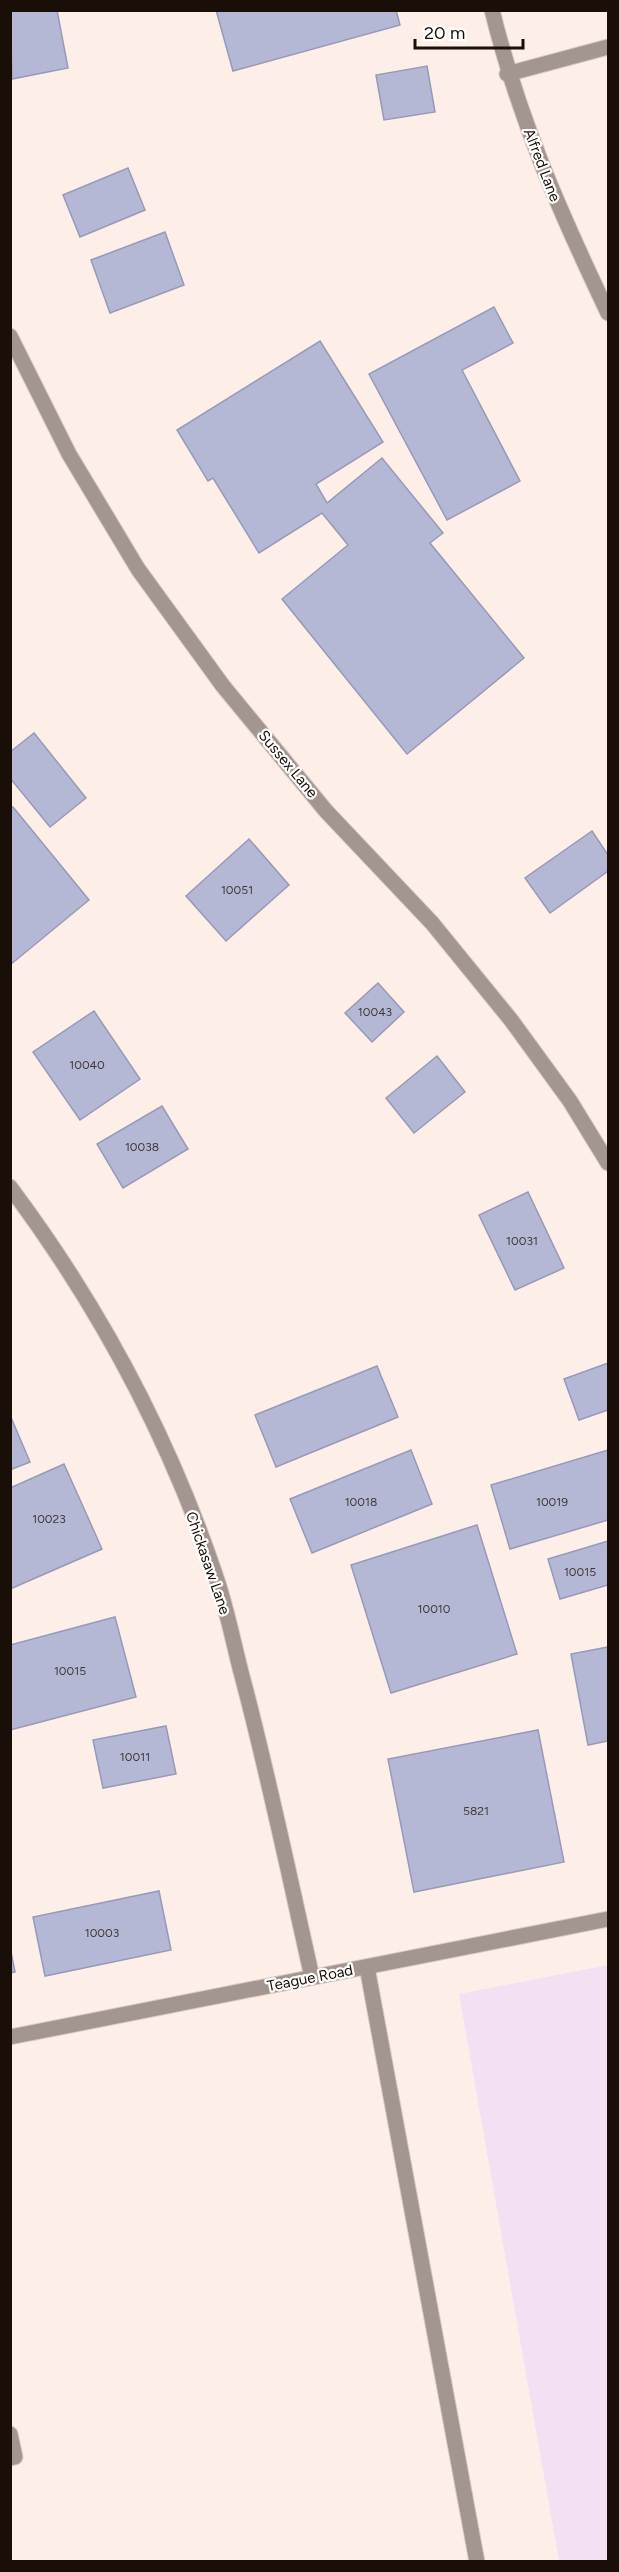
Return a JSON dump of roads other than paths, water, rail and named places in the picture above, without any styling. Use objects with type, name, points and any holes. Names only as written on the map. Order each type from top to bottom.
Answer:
[{"type":"street","name":"Alfred Lane","points":[[492,10],[507,74],[553,197],[609,313]]},
{"type":"street","points":[[507,74],[609,47]]},
{"type":"street","name":"Sussex Lane","points":[[11,337],[69,453],[145,578],[223,686],[319,802],[432,923],[511,1020],[570,1101],[609,1162]]},
{"type":"street","name":"Chickasaw Lane","points":[[10,1187],[50,1240],[110,1340],[170,1457],[217,1581],[252,1714],[312,1977]]},
{"type":"street","name":"Teague Road","points":[[10,2037],[609,1919]]},
{"type":"street","points":[[367,1966],[477,2562]]},
{"type":"street","points":[[10,2434],[15,2457],[10,2458]]}]
